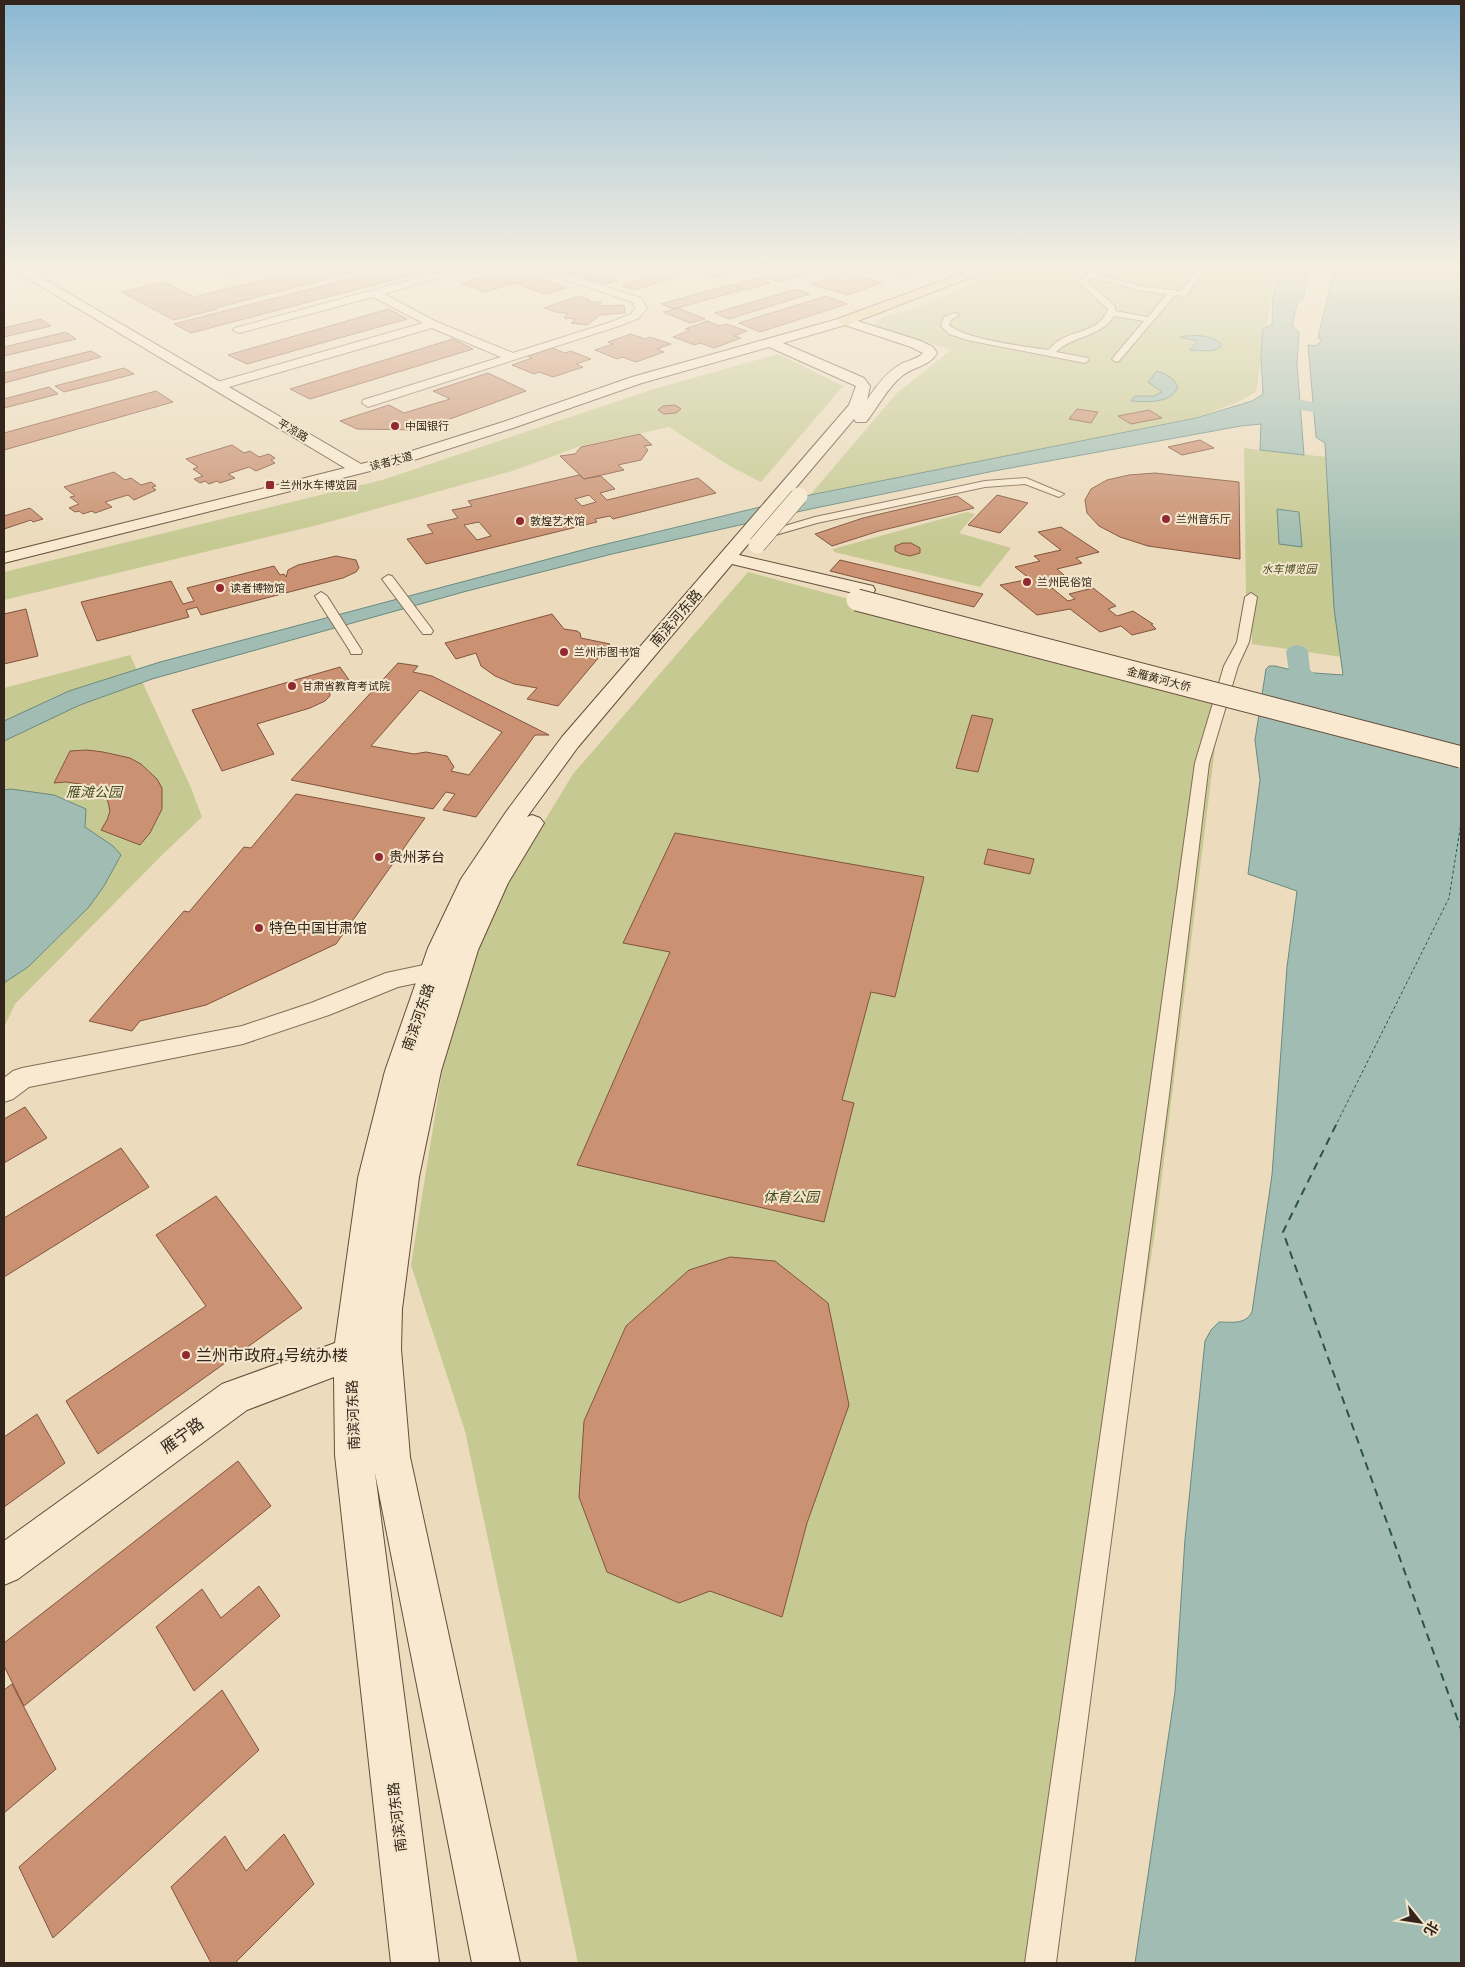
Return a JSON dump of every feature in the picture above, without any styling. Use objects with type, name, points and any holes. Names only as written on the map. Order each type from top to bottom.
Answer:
[{"type":"main road","name":"平凉路","points":[[175,361],[360,470]]},
{"type":"main road","name":"读者大道","points":[[4,558],[360,470],[468,438],[637,380],[707,361]]},
{"type":"main road","name":"南滨河东路","points":[[792,494],[862,397],[863,386],[860,381],[814,361]]},
{"type":"main road","name":"南滨河东路","points":[[415,1963],[354,1455],[367,1352],[374,1178],[400,1071],[442,948],[474,879],[514,816],[570,742],[869,409],[883,386],[904,368],[924,361]]},
{"type":"main road","name":"南滨河东路","points":[[496,1963],[367,1352],[385,1309],[403,1177],[426,1071],[464,950],[495,883],[534,820],[588,746],[738,557]]},
{"type":"main road","points":[[738,557],[861,595]]},
{"type":"main road","name":"金雁黄河大侨","points":[[861,595],[1461,742]]},
{"type":"main road","name":"金雁黄河大侨","points":[[861,595],[1461,757]]},
{"type":"main road","name":"雁宁路","points":[[4,1565],[235,1397],[367,1352]]},
{"type":"street","points":[[218,386],[306,361]]},
{"type":"street","points":[[368,403],[496,361]]},
{"type":"street","points":[[738,557],[815,520],[984,484],[1026,481],[1059,494]]},
{"type":"street","points":[[391,582],[424,627]]},
{"type":"street","points":[[1040,1963],[1159,1095],[1202,763],[1231,666],[1243,642],[1251,597]]},
{"type":"street","points":[[324,599],[353,646]]},
{"type":"street","points":[[4,1092],[22,1078],[243,1035],[320,1009],[394,979],[433,972]]},
{"type":"green space","points":[[754,361],[792,361],[843,386],[761,482],[728,465],[669,427],[581,446],[512,471],[318,525],[4,600],[4,572],[382,480],[657,388]]},
{"type":"green space","points":[[937,361],[1261,361],[1256,392],[1238,402],[1196,418],[810,495],[897,393]]},
{"type":"green space","name":"水车博览园","points":[[1244,448],[1327,457],[1334,608],[1342,657],[1252,644],[1251,597],[1246,596]]},
{"type":"green space","points":[[967,512],[975,514],[959,533],[1011,548],[980,587],[834,552],[833,549]]},
{"type":"green space","name":"体育公园","points":[[748,572],[1221,699],[1155,1232],[1039,1963],[578,1963],[465,1431],[411,1265],[460,960],[573,774]]},
{"type":"green space","name":"雁滩公园","points":[[130,655],[191,788],[202,817],[15,1004],[4,1027],[4,688]]},
{"type":"water","points":[[1261,361],[1297,361],[1304,455],[1260,450],[1261,424],[1241,426],[994,471],[806,510],[612,554],[467,591],[152,679],[80,705],[4,741],[4,721],[69,691],[160,662],[590,548],[810,495],[1196,418],[1252,401],[1263,394]]},
{"type":"water","points":[[1309,361],[1461,361],[1461,1963],[1135,1963],[1175,1692],[1185,1539],[1205,1341],[1211,1330],[1219,1322],[1242,1321],[1252,1312],[1272,1175],[1287,967],[1297,891],[1248,874],[1260,780],[1255,740],[1266,669],[1269,666],[1275,666],[1300,672],[1343,675],[1334,608],[1325,443],[1316,437]]},
{"type":"water","points":[[1157,371],[1173,379],[1178,388],[1174,393],[1157,401],[1131,401],[1135,396],[1154,396],[1162,392],[1148,382]]},
{"type":"water","points":[[1277,509],[1299,512],[1302,547],[1279,544]]},
{"type":"water","points":[[11,789],[54,795],[86,809],[85,827],[113,846],[121,855],[104,886],[89,907],[28,967],[4,983],[4,790]]},
{"type":"building","points":[[52,361],[87,361],[4,383],[4,373]]},
{"type":"building","points":[[240,361],[258,361],[247,364]]},
{"type":"building","points":[[382,361],[435,361],[310,399],[290,389]]},
{"type":"building","points":[[524,361],[586,361],[576,364],[583,367],[553,377],[539,372],[534,374],[512,365]]},
{"type":"building","points":[[124,368],[134,374],[64,392],[55,386]]},
{"type":"building","points":[[488,373],[526,391],[420,430],[357,429],[340,421],[389,405],[404,413],[450,399],[433,391]]},
{"type":"building","points":[[49,387],[58,394],[4,408],[4,399]]},
{"type":"building","points":[[156,391],[173,402],[4,450],[4,433]]},
{"type":"building","points":[[675,405],[681,409],[676,413],[664,414],[658,410],[663,406]]},
{"type":"building","points":[[1077,409],[1098,412],[1091,423],[1069,419]]},
{"type":"building","points":[[1149,410],[1162,418],[1131,424],[1118,416]]},
{"type":"building","points":[[640,434],[652,445],[644,446],[648,450],[641,460],[618,465],[624,470],[584,479],[560,456],[575,454],[581,447]]},
{"type":"building","points":[[1200,440],[1214,448],[1182,455],[1168,447]]},
{"type":"building","points":[[232,445],[244,453],[250,451],[259,457],[269,454],[275,458],[271,460],[275,463],[256,471],[249,467],[228,474],[235,478],[220,483],[217,481],[209,484],[205,481],[200,483],[194,479],[203,476],[193,469],[198,467],[186,459]]},
{"type":"building","points":[[114,472],[125,480],[131,478],[141,485],[151,482],[156,486],[152,487],[156,490],[134,500],[128,495],[105,502],[112,507],[95,513],[92,511],[83,514],[69,508],[79,504],[70,497],[75,496],[64,487]]},
{"type":"building","name":"兰州音乐厅","points":[[1155,473],[1239,482],[1240,559],[1148,546],[1120,537],[1099,526],[1087,513],[1085,500],[1091,489],[1107,480],[1129,475]]},
{"type":"building","name":"敦煌艺术馆","points":[[579,475],[584,479],[601,476],[615,489],[600,493],[607,500],[698,478],[716,493],[613,519],[610,516],[595,519],[597,522],[426,564],[407,539],[433,533],[427,525],[458,518],[452,510],[472,506],[468,501]],"holes":[[[589,495],[596,502],[582,506],[575,499]],[[479,522],[491,536],[477,540],[464,525]]]},
{"type":"building","points":[[997,495],[1028,503],[1000,533],[968,525]]},
{"type":"building","points":[[957,496],[974,508],[879,531],[832,546],[815,534],[863,518]]},
{"type":"building","points":[[30,508],[43,519],[33,522],[31,520],[4,529],[4,516]]},
{"type":"building","name":"兰州民俗馆","points":[[1061,527],[1099,552],[1076,558],[1082,563],[1057,569],[1064,575],[1042,580],[1068,601],[1075,599],[1069,594],[1093,588],[1116,606],[1108,609],[1117,616],[1133,611],[1153,624],[1151,624],[1156,629],[1132,635],[1121,626],[1100,632],[1070,609],[1037,615],[1000,585],[1030,579],[1015,567],[1040,561],[1034,556],[1061,550],[1038,532]]},
{"type":"building","points":[[911,543],[920,548],[920,553],[910,556],[895,551],[895,546]]},
{"type":"building","points":[[336,556],[356,560],[359,568],[356,572],[343,578],[201,615],[197,607],[186,610],[189,617],[97,641],[81,602],[171,581],[183,604],[194,601],[187,588],[274,566],[280,575],[284,574],[286,577],[288,570],[298,565]]},
{"type":"building","points":[[840,560],[983,594],[974,607],[830,571]]},
{"type":"building","points":[[26,609],[38,656],[4,664],[4,614]]},
{"type":"building","points":[[552,614],[564,629],[577,631],[580,633],[581,638],[610,644],[558,706],[527,699],[537,688],[514,684],[495,676],[481,666],[476,653],[456,659],[445,643]]},
{"type":"building","points":[[398,663],[418,666],[413,672],[432,676],[549,735],[535,735],[476,817],[443,810],[455,794],[446,792],[433,809],[291,780]],"holes":[[[420,690],[502,732],[469,775],[451,771],[454,767],[447,756],[426,752],[414,754],[371,746]]]},
{"type":"building","points":[[340,667],[349,680],[329,686],[330,696],[325,701],[310,708],[257,724],[274,754],[222,771],[192,710]]},
{"type":"building","points":[[972,715],[993,719],[978,772],[956,768]]},
{"type":"building","points":[[87,750],[130,758],[141,764],[157,779],[162,788],[162,809],[150,833],[140,845],[101,830],[110,811],[104,794],[87,785],[66,782],[54,783],[70,751]]},
{"type":"building","name":"特色中国甘肃馆","points":[[296,794],[425,818],[336,944],[206,1005],[140,1021],[132,1031],[89,1021],[184,911],[189,912],[244,847],[251,848]]},
{"type":"building","points":[[675,833],[924,877],[895,997],[871,992],[842,1100],[854,1103],[824,1222],[577,1165],[670,952],[623,943]]},
{"type":"building","points":[[988,849],[1034,859],[1030,874],[984,864]]},
{"type":"building","points":[[25,1107],[47,1138],[4,1163],[4,1119]]},
{"type":"building","points":[[121,1148],[149,1187],[4,1277],[4,1218]]},
{"type":"building","name":"兰州市政府4号统办楼","points":[[216,1196],[302,1308],[98,1454],[66,1401],[206,1306],[156,1235]]},
{"type":"building","points":[[730,1257],[775,1261],[828,1303],[849,1405],[807,1523],[782,1617],[710,1591],[679,1603],[607,1572],[579,1497],[584,1421],[626,1326],[689,1270]]},
{"type":"building","points":[[37,1414],[65,1463],[4,1507],[4,1437]]},
{"type":"building","points":[[238,1461],[271,1506],[24,1706],[4,1666],[4,1643]]},
{"type":"building","points":[[259,1586],[280,1616],[194,1691],[156,1627],[202,1589],[221,1618]]},
{"type":"building","points":[[12,1684],[56,1769],[4,1813],[4,1690]]},
{"type":"building","points":[[222,1690],[259,1750],[53,1938],[19,1867]]},
{"type":"building","points":[[284,1834],[314,1884],[235,1963],[211,1963],[171,1887],[225,1836],[246,1871]]},
{"type":"waterway","points":[[1262,406],[1278,401],[1353,414]]},
{"type":"waterway","points":[[1297,651],[1300,672],[1330,697]]},
{"type":"ferry route","points":[[1335,1127],[1449,898],[1461,823]]},
{"type":"ferry route","points":[[1336,1125],[1283,1232],[1461,1729]]},
{"type":"place","name":"中国银行","points":[[395,426]]},
{"type":"place","name":"兰州水车博览园","points":[[270,485]]},
{"type":"place","name":"兰州音乐厅","points":[[1166,519]]},
{"type":"place","name":"敦煌艺术馆","points":[[520,521]]},
{"type":"place","name":"兰州民俗馆","points":[[1027,582]]},
{"type":"place","name":"读者博物馆","points":[[220,588]]},
{"type":"place","name":"兰州市图书馆","points":[[564,652]]},
{"type":"place","name":"甘肃省教育考试院","points":[[292,686]]},
{"type":"place","name":"贵州茅台","points":[[379,857]]},
{"type":"place","name":"特色中国甘肃馆","points":[[259,928]]},
{"type":"place","name":"兰州市政府4号统办楼","points":[[186,1355]]}]
